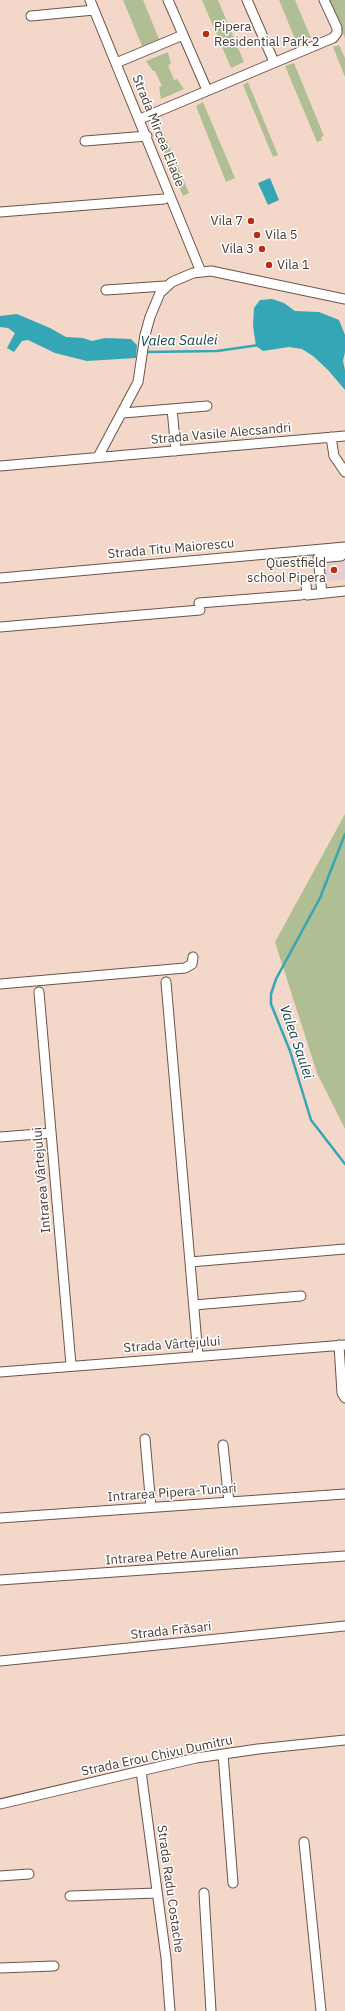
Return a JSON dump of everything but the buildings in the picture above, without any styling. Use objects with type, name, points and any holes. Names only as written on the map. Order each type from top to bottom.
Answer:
[{"type":"street","name":"Strada Mircea Eliade","points":[[90,0],[147,136],[201,272]]},
{"type":"street","points":[[168,0],[207,90]]},
{"type":"street","points":[[247,0],[274,62]]},
{"type":"street","points":[[140,119],[336,35],[336,28],[324,0]]},
{"type":"street","points":[[31,16],[94,10]]},
{"type":"street","points":[[116,63],[183,35]]},
{"type":"street","points":[[85,141],[147,136]]},
{"type":"street","points":[[0,212],[164,199]]},
{"type":"street","points":[[98,457],[123,413],[138,382],[150,317],[158,297],[165,286],[180,277],[201,272],[219,272],[273,285],[345,299]]},
{"type":"street","points":[[106,290],[165,286]]},
{"type":"street","points":[[123,413],[207,406]]},
{"type":"street","points":[[172,410],[176,451]]},
{"type":"street","name":"Strada Vasile Alecsandri","points":[[0,466],[345,436]]},
{"type":"street","points":[[331,437],[334,456],[345,472]]},
{"type":"street","points":[[322,593],[318,558],[341,556],[342,547]]},
{"type":"street","name":"Strada Titu Maiorescu","points":[[0,578],[342,547]]},
{"type":"street","points":[[306,585],[307,595],[345,591]]},
{"type":"street","points":[[0,626],[301,595]]},
{"type":"street","points":[[0,984],[185,968],[192,964],[193,957]]},
{"type":"street","points":[[166,982],[198,1356]]},
{"type":"street","name":"Intrarea Vârtejului","points":[[39,992],[70,1365]]},
{"type":"street","points":[[0,1137],[51,1133]]},
{"type":"street","points":[[190,1262],[345,1249]]},
{"type":"street","points":[[194,1305],[301,1296]]},
{"type":"street","points":[[342,1345],[342,1393],[345,1398]]},
{"type":"street","name":"Strada Vârtejului","points":[[0,1372],[70,1365],[342,1345]]},
{"type":"street","points":[[145,1439],[151,1507]]},
{"type":"street","points":[[223,1445],[229,1502]]},
{"type":"street","name":"Intrarea Pipera-Tunari","points":[[0,1518],[345,1494]]},
{"type":"street","name":"Intrarea Petre Aurelian","points":[[0,1580],[202,1568],[345,1556]]},
{"type":"street","name":"Strada Frăsari","points":[[0,1661],[345,1626]]},
{"type":"street","name":"Strada Erou Chivu Dumitru","points":[[0,1804],[196,1758],[345,1740]]},
{"type":"street","points":[[223,1754],[233,1883]]},
{"type":"street","name":"Strada Radu Costache","points":[[141,1770],[166,1958],[170,2011]]},
{"type":"street","points":[[304,1842],[321,2011]]},
{"type":"street","points":[[0,1876],[29,1874]]},
{"type":"street","points":[[70,1896],[157,1893]]},
{"type":"street","points":[[204,1893],[211,2011]]},
{"type":"street","points":[[0,1968],[54,1966]]},
{"type":"shaded area","name":"Questfield school Pipera","points":[[345,559],[345,579],[323,582],[321,561]]},
{"type":"green space","points":[[123,0],[143,0],[159,39],[142,46]]},
{"type":"green space","points":[[202,0],[218,0],[244,62],[231,68]]},
{"type":"green space","points":[[279,0],[295,0],[311,38],[297,44]]},
{"type":"green space","points":[[329,0],[345,0],[345,38]]},
{"type":"green space","points":[[339,45],[345,58],[345,77],[333,47]]},
{"type":"green space","points":[[168,52],[171,64],[168,65],[174,80],[177,79],[184,89],[161,99],[159,87],[162,86],[155,71],[153,71],[146,61]]},
{"type":"green space","points":[[294,63],[324,136],[321,137],[322,140],[317,142],[285,66]]},
{"type":"green space","points":[[248,82],[278,155],[273,157],[243,85]]},
{"type":"green space","points":[[203,102],[235,178],[226,182],[196,106]]},
{"type":"green space","points":[[159,122],[189,193],[183,196],[153,125]]},
{"type":"green space","points":[[345,814],[345,1129],[317,1073],[275,942]]},
{"type":"water","points":[[270,178],[279,200],[268,205],[258,183]]},
{"type":"water","points":[[272,299],[284,303],[295,311],[319,312],[339,320],[345,335],[345,352],[343,361],[345,370],[345,390],[328,370],[313,356],[302,349],[289,347],[263,351],[256,346],[253,326],[254,308],[260,300]]},
{"type":"water","points":[[17,314],[50,328],[66,337],[83,338],[92,341],[105,338],[131,339],[137,345],[136,358],[87,361],[55,353],[28,340],[22,341],[14,352],[7,348],[15,333],[8,328],[0,327],[0,316]]},
{"type":"waterway","name":"Valea Saulei","points":[[145,352],[217,351],[259,345]]},
{"type":"waterway","name":"Valea Saulei","points":[[345,834],[320,898],[276,979],[271,994],[271,1004],[290,1051],[311,1120],[345,1164]]},
{"type":"place","name":"Pipera Residential Park 2","points":[[206,34]]},
{"type":"place","name":"Vila 7","points":[[251,221]]},
{"type":"place","name":"Vila 5","points":[[257,235]]},
{"type":"place","name":"Vila 3","points":[[262,249]]},
{"type":"place","name":"Vila 1","points":[[269,265]]},
{"type":"place","name":"Questfield school Pipera","points":[[334,570]]}]
